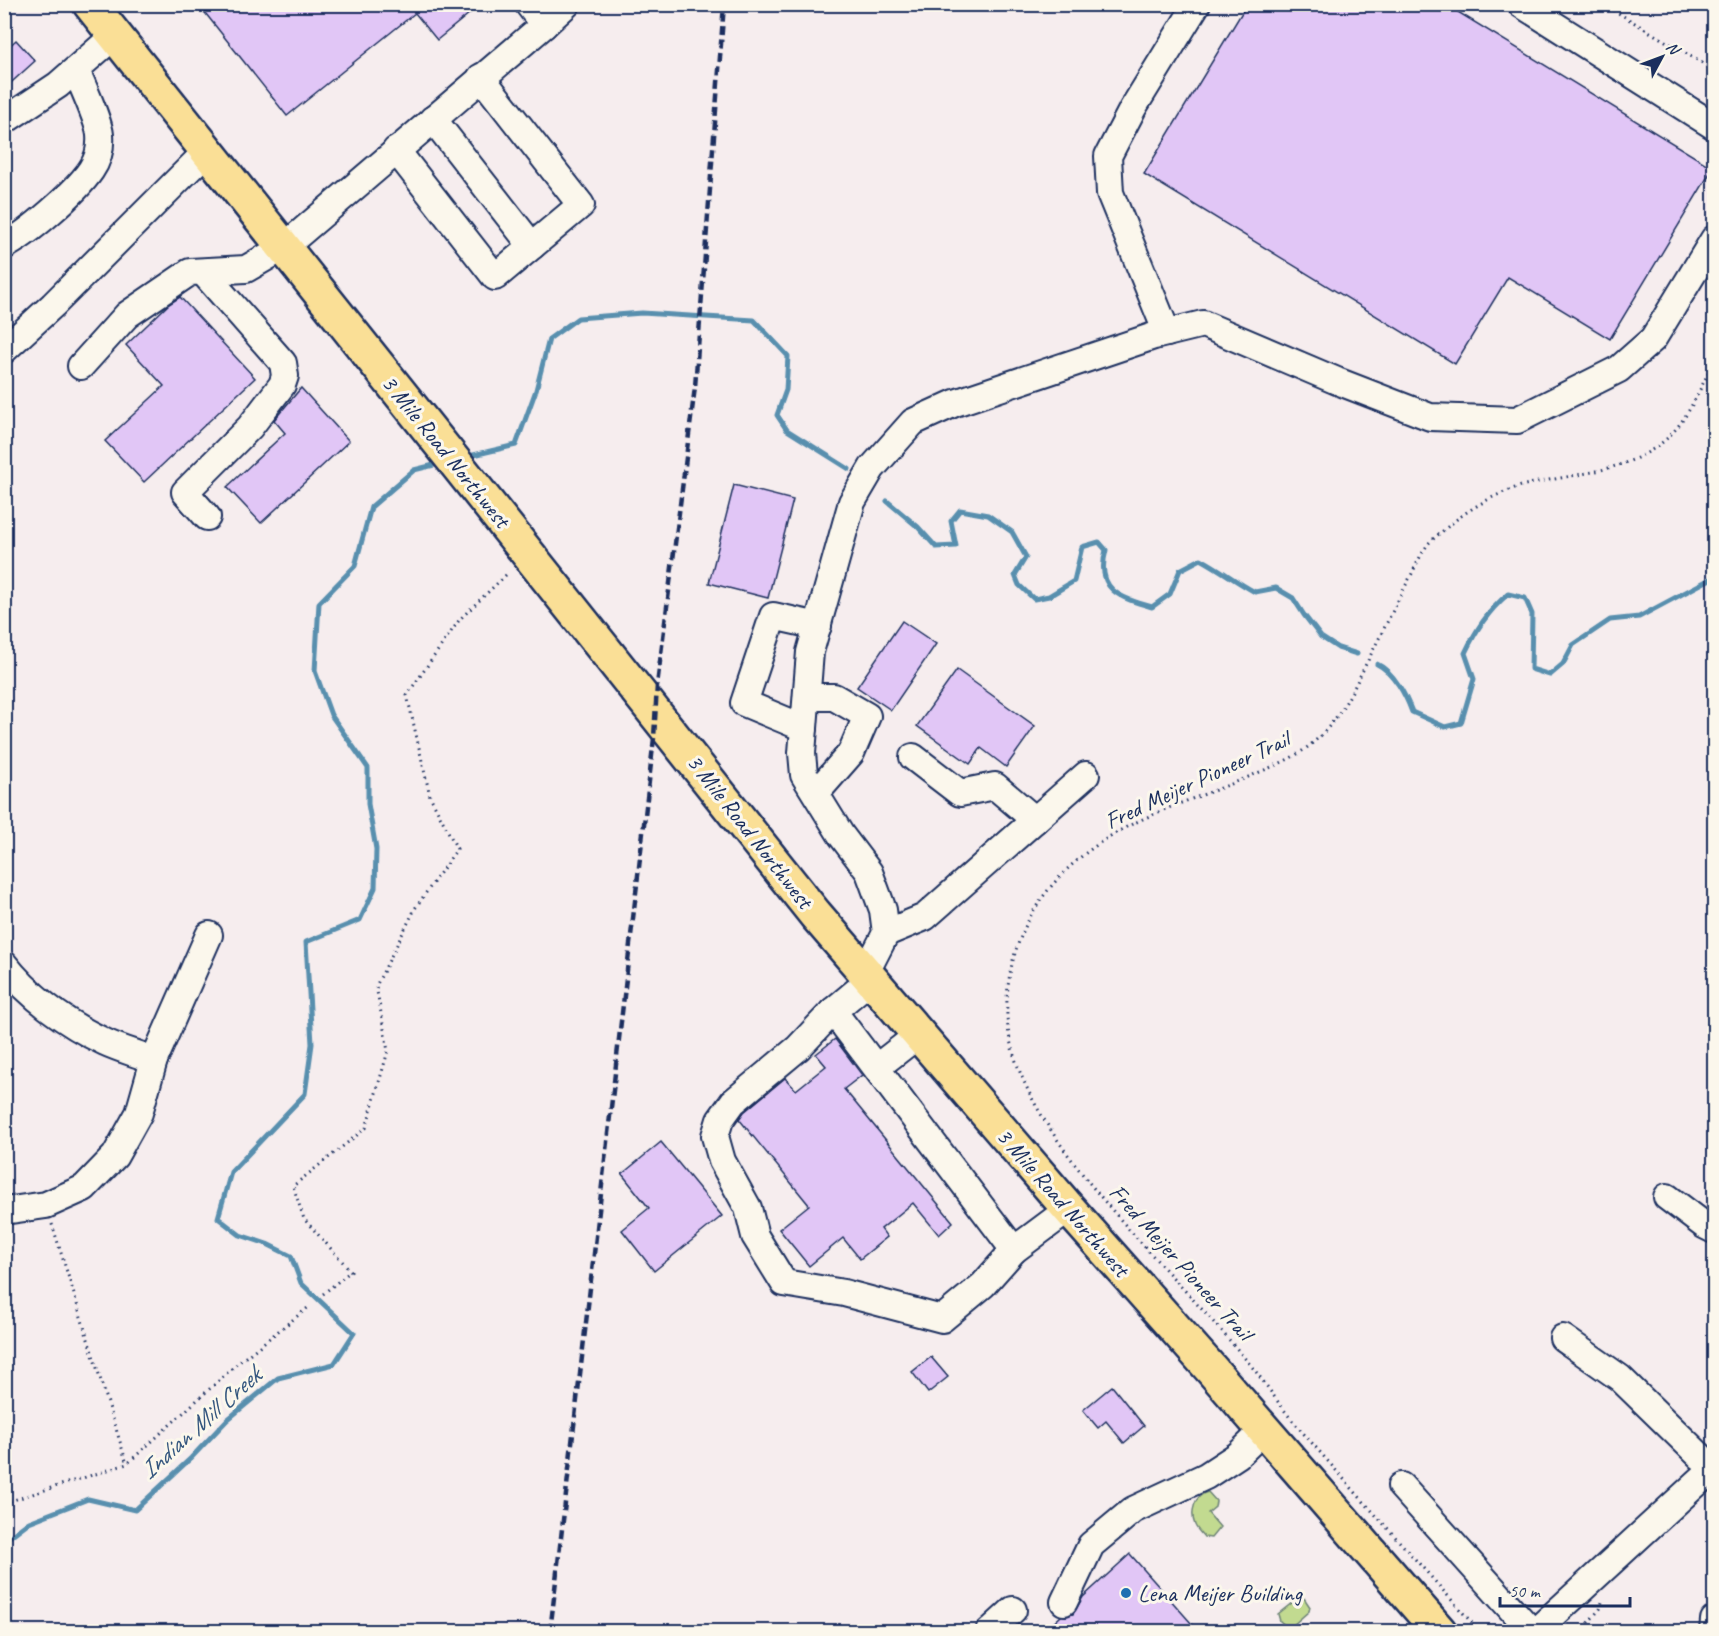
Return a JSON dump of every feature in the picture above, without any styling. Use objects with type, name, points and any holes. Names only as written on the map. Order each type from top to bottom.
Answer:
[{"type":"main road","name":"3 Mile Road Northwest","points":[[105,15],[284,247],[867,977],[1440,1632]]},
{"type":"street","points":[[528,4],[544,25]]},
{"type":"street","points":[[81,366],[127,315],[190,272],[246,268],[284,247],[567,4]]},
{"type":"street","points":[[1167,333],[1110,193],[1108,156],[1133,108],[1197,4]]},
{"type":"street","points":[[1521,4],[1714,126]]},
{"type":"street","points":[[4,121],[58,85],[76,70],[105,15]]},
{"type":"street","points":[[4,246],[19,239],[61,202],[91,171],[99,154],[100,133],[76,70]]},
{"type":"street","points":[[396,150],[495,276],[581,205],[482,77]]},
{"type":"street","points":[[433,119],[532,246]]},
{"type":"street","points":[[4,350],[53,305],[208,150]]},
{"type":"street","points":[[1069,1209],[1014,1250],[984,1286],[942,1319],[844,1293],[784,1283],[755,1236],[748,1208],[722,1161],[715,1136],[720,1120],[733,1102],[798,1048],[867,977],[886,933],[883,910],[869,872],[841,835],[804,775],[802,753],[810,652],[852,502],[872,468],[913,422],[955,403],[1167,333],[1203,324],[1337,381],[1430,417],[1516,420],[1619,369],[1653,339],[1714,239]]},
{"type":"street","points":[[203,272],[283,363],[285,376],[282,385],[250,427],[185,492],[207,517]]},
{"type":"street","points":[[804,728],[744,702],[773,616],[818,626]]},
{"type":"street","points":[[807,697],[834,697],[867,716],[851,753],[816,793]]},
{"type":"street","points":[[914,757],[960,793],[995,786],[1035,820]]},
{"type":"street","points":[[886,933],[926,917],[1086,775]]},
{"type":"street","points":[[4,1211],[46,1205],[84,1188],[115,1156],[139,1113],[154,1060],[209,935]]},
{"type":"street","points":[[4,964],[18,982],[60,1016],[105,1042],[154,1060]]},
{"type":"street","points":[[834,1011],[1014,1250]]},
{"type":"street","points":[[877,1068],[918,1035]]},
{"type":"street","points":[[1667,1197],[1714,1230]]},
{"type":"street","points":[[1401,1486],[1533,1632],[1710,1463],[1620,1378],[1563,1338]]},
{"type":"street","points":[[1064,1602],[1090,1545],[1133,1509],[1206,1476],[1238,1455],[1264,1430]]},
{"type":"street","points":[[989,1632],[1013,1610]]},
{"type":"street","points":[[1713,1632],[1714,1620]]},
{"type":"path","points":[[1603,4],[1714,70]]},
{"type":"path","name":"Fred Meijer Pioneer Trail","points":[[1480,1632],[1294,1423],[1250,1364],[1113,1212],[1060,1146],[1030,1095],[1013,1050],[1006,1015],[1009,982],[1023,930],[1035,908],[1067,869],[1095,846],[1123,827],[1152,813],[1277,764],[1309,746],[1332,724],[1349,697],[1428,544],[1460,517],[1488,499],[1519,487],[1609,468],[1641,457],[1679,426],[1714,362]]},
{"type":"path","points":[[323,1294],[351,1271],[304,1219],[293,1186],[366,1128],[388,1052],[376,986],[416,907],[457,849],[430,796],[407,695],[460,619],[509,572]]},
{"type":"path","points":[[46,1205],[127,1464]]},
{"type":"path","points":[[4,1503],[127,1464],[238,1363],[310,1306]]},
{"type":"green space","points":[[1208,1492],[1216,1501],[1215,1507],[1208,1513],[1220,1527],[1211,1538],[1204,1537],[1198,1530],[1193,1515],[1196,1501]]},
{"type":"green space","points":[[1304,1598],[1310,1607],[1309,1611],[1292,1626],[1286,1626],[1280,1621],[1278,1614],[1297,1599]]},
{"type":"building","points":[[198,4],[481,4],[437,40],[415,13],[287,116]]},
{"type":"building","points":[[1247,4],[1445,4],[1713,168],[1610,339],[1508,277],[1455,364],[1144,174]]},
{"type":"building","points":[[16,40],[35,61],[4,89],[4,51]]},
{"type":"building","points":[[180,297],[255,378],[144,482],[105,441],[164,386],[126,345],[169,304]]},
{"type":"building","points":[[301,388],[349,441],[261,523],[227,487],[285,433],[274,420]]},
{"type":"building","points":[[734,485],[793,500],[768,598],[709,583]]},
{"type":"building","points":[[902,621],[936,644],[891,710],[857,687]]},
{"type":"building","points":[[957,670],[1035,726],[1006,767],[981,748],[970,764],[917,726]]},
{"type":"building","points":[[835,1039],[862,1075],[844,1089],[953,1222],[939,1235],[913,1203],[881,1229],[887,1237],[860,1259],[843,1238],[809,1266],[779,1229],[809,1205],[739,1119],[744,1112],[785,1078],[796,1090],[826,1066],[816,1054]]},
{"type":"building","points":[[661,1142],[722,1216],[654,1271],[622,1230],[649,1208],[622,1174]]},
{"type":"building","points":[[931,1357],[948,1377],[928,1393],[912,1372]]},
{"type":"building","points":[[1112,1386],[1144,1426],[1124,1443],[1106,1421],[1098,1428],[1083,1410]]},
{"type":"building","name":"Lena Meijer Building","points":[[1130,1554],[1199,1632],[1044,1632],[1061,1616],[1073,1614],[1083,1597]]},
{"type":"waterway","name":"Indian Mill Creek","points":[[465,457],[516,445],[536,390],[549,339],[578,318],[642,313],[754,320],[788,356],[786,390],[777,415],[787,430],[849,469]]},
{"type":"waterway","name":"Indian Mill Creek","points":[[4,1541],[29,1522],[88,1499],[135,1510],[191,1458],[227,1420],[278,1378],[334,1364],[354,1333],[301,1283],[291,1256],[267,1244],[240,1235],[218,1218],[231,1172],[305,1094],[312,1044],[306,942],[360,920],[375,888],[376,849],[368,804],[368,768],[331,715],[315,671],[319,603],[355,566],[371,507],[414,470],[442,463]]},
{"type":"waterway","name":"Indian Mill Creek","points":[[887,501],[918,527],[936,547],[956,546],[951,521],[960,510],[988,515],[1012,532],[1026,557],[1015,575],[1019,585],[1034,599],[1049,596],[1074,581],[1082,547],[1099,542],[1106,550],[1104,575],[1107,583],[1120,596],[1152,607],[1170,594],[1180,570],[1201,559],[1255,592],[1276,588],[1293,598],[1321,637],[1338,648],[1357,654]]},
{"type":"waterway","name":"Indian Mill Creek","points":[[1377,664],[1394,678],[1412,712],[1445,727],[1461,723],[1474,679],[1465,653],[1483,621],[1508,594],[1525,598],[1532,614],[1531,669],[1550,675],[1563,664],[1573,645],[1610,620],[1639,617],[1714,577]]},
{"type":"railway","points":[[550,1632],[654,738],[657,685],[695,387],[724,4]]},
{"type":"place","name":"Lena Meijer Building","points":[[1126,1593]]}]
